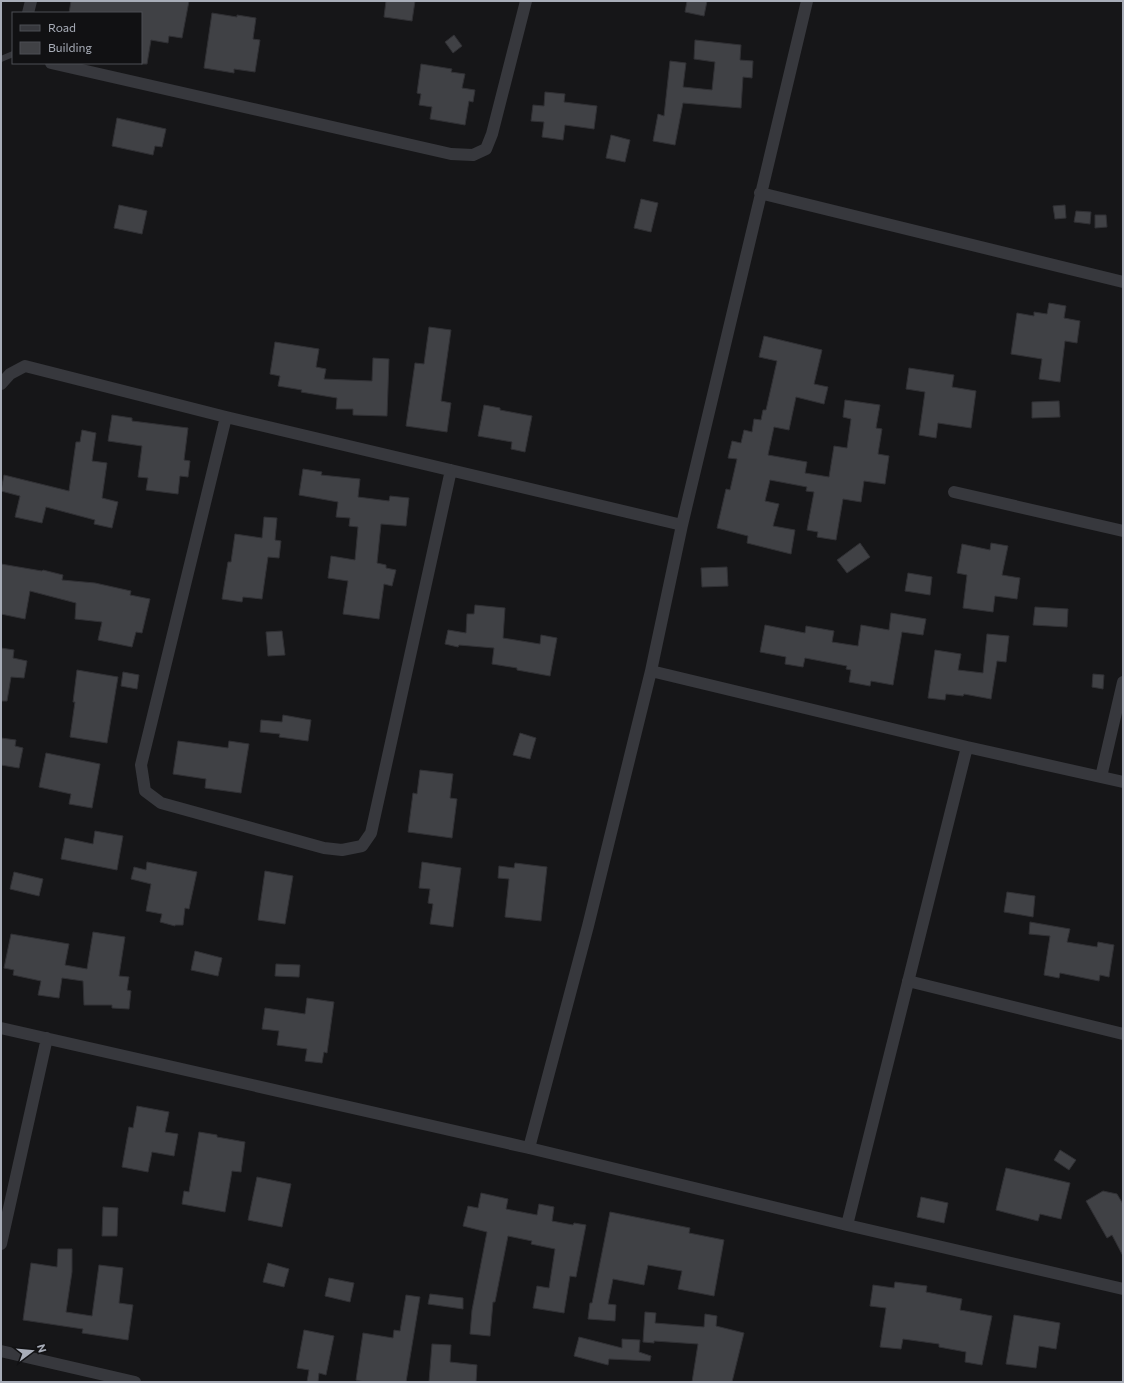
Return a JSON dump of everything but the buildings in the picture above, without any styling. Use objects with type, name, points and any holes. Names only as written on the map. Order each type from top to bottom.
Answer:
[{"type":"street","points":[[28,12],[31,1]]},
{"type":"street","points":[[55,64],[451,154],[473,155],[486,149],[492,134],[526,1]]},
{"type":"street","points":[[529,1148],[588,926],[651,671],[682,525],[806,1]]},
{"type":"street","points":[[760,193],[1123,282]]},
{"type":"street","points":[[1,384],[10,374],[25,366],[226,417],[682,525]]},
{"type":"street","points":[[226,417],[141,765],[145,791],[161,804],[324,848],[342,850],[362,846],[371,833],[451,470]]},
{"type":"street","points":[[954,492],[1123,531]]},
{"type":"street","points":[[651,671],[967,747],[1123,782]]},
{"type":"street","points":[[1100,777],[1123,682]]},
{"type":"street","points":[[847,1224],[967,747]]},
{"type":"street","points":[[908,981],[1123,1034]]},
{"type":"street","points":[[1,1028],[529,1148],[1123,1289]]},
{"type":"street","points":[[1,1244],[47,1038]]},
{"type":"street","points":[[1,1350],[135,1382]]},
{"type":"lane","points":[[1,59],[12,54]]}]
